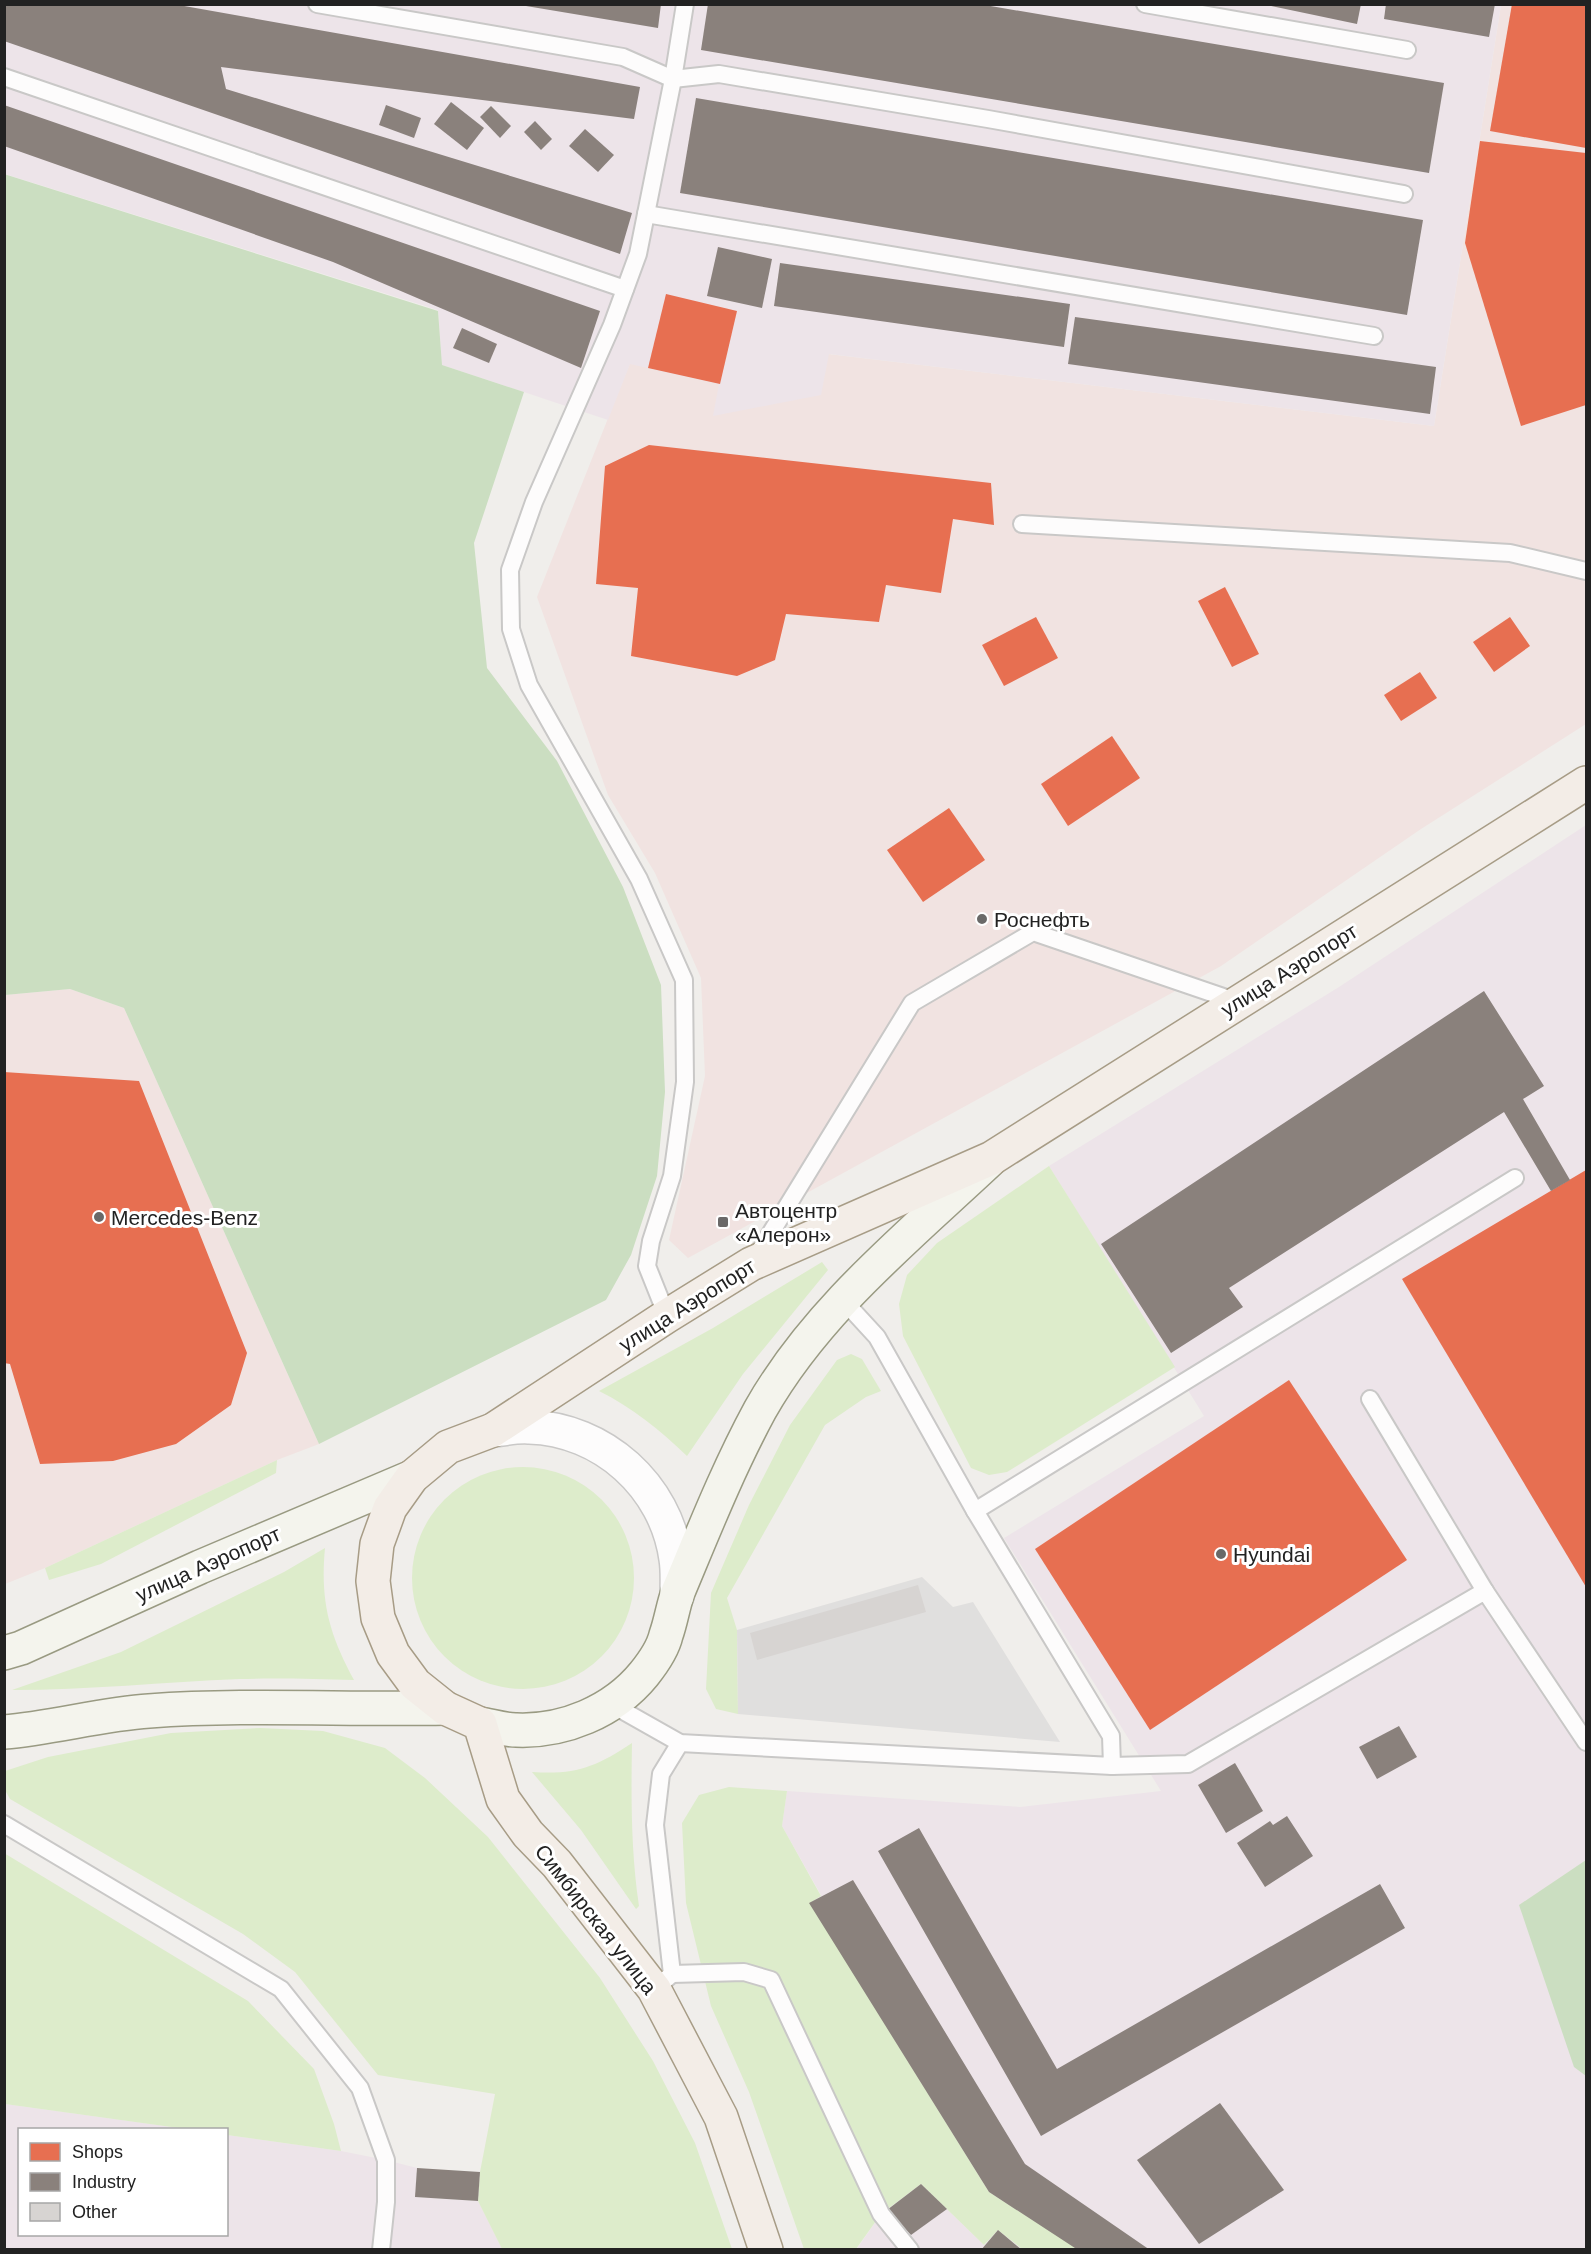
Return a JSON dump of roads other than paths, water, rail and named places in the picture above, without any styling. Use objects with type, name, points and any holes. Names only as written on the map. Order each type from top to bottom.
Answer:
[{"type":"main road","name":"улица Аэропорт","points":[[992,1158],[869,1271],[796,1357],[761,1409],[718,1494],[677,1596],[666,1638],[643,1675],[611,1704],[581,1720],[548,1729],[514,1730],[480,1724],[445,1708],[416,1684],[393,1654],[378,1618],[373,1581],[376,1544],[390,1508],[412,1477],[448,1447],[493,1430],[667,1316],[752,1264],[992,1158],[1587,783]]},
{"type":"main road","name":"улица Аэропорт","points":[[4,1653],[21,1648],[200,1567],[412,1477]]},
{"type":"main road","name":"улица Аэропорт","points":[[4,1732],[146,1711],[305,1706],[360,1709],[445,1708]]},
{"type":"main road","name":"Симбирская улица","points":[[480,1724],[503,1799],[528,1834],[663,1981],[721,2117],[766,2250]]},
{"type":"street","name":"улица Аэропорт","points":[[493,1430],[529,1426],[565,1431],[598,1445],[628,1466],[651,1493],[668,1525],[677,1560],[677,1596]]},
{"type":"lane","points":[[317,4],[623,57],[673,79],[719,74],[988,119],[1404,194]]},
{"type":"lane","points":[[667,1316],[648,1266],[651,1241],[672,1176],[685,1082],[684,980],[639,879],[529,686],[511,628],[510,570],[534,502],[574,413],[638,254],[673,79],[685,4]]},
{"type":"lane","points":[[1145,4],[1407,50]]},
{"type":"lane","points":[[4,77],[625,289]]},
{"type":"lane","points":[[646,214],[1374,336]]},
{"type":"lane","points":[[1022,524],[1510,553],[1587,571]]},
{"type":"lane","points":[[752,1264],[912,1004],[1032,932],[1238,1003]]},
{"type":"lane","points":[[975,1511],[1515,1178]]},
{"type":"lane","points":[[843,1300],[877,1337],[975,1511],[1111,1736],[1112,1766]]},
{"type":"lane","points":[[1370,1399],[1485,1591],[1587,1742]]},
{"type":"lane","points":[[611,1704],[680,1743],[1112,1766],[1188,1764],[1485,1591]]},
{"type":"lane","points":[[680,1743],[661,1774],[655,1825],[663,1981],[744,1972],[771,1980],[881,2214],[910,2250]]},
{"type":"lane","points":[[4,1824],[281,1989],[360,2088],[386,2160],[386,2202],[381,2250]]},
{"type":"place","name":"Роснефть","points":[[982,919]]},
{"type":"place","name":"Mercedes-Benz","points":[[99,1217]]},
{"type":"place","name":"Автоцентр «Алерон»","points":[[723,1222]]},
{"type":"place","name":"Hyundai","points":[[1221,1554]]}]
